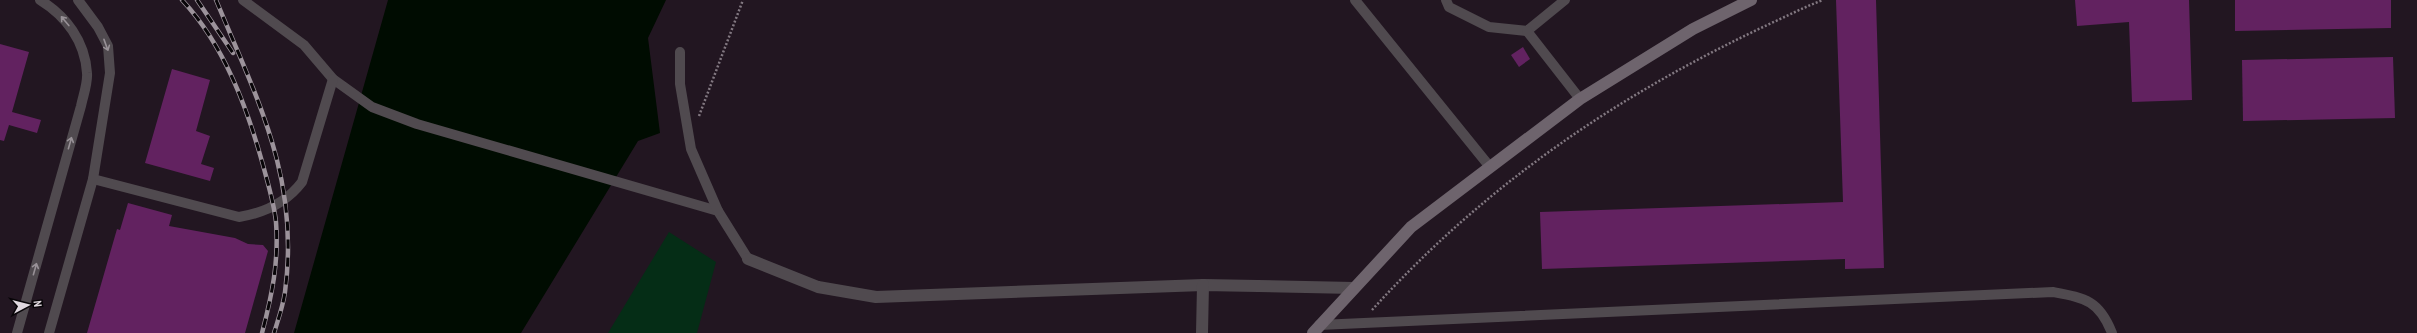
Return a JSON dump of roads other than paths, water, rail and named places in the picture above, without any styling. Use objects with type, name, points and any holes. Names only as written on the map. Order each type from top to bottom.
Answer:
[{"type":"street","points":[[1316,329],[1411,227],[1490,167],[1580,99],[1694,29],[1750,0]]},
{"type":"street","points":[[748,259],[818,287],[876,297],[1202,285],[1354,288]]},
{"type":"street","points":[[1202,285],[1202,333]]},
{"type":"lane","points":[[17,333],[81,106],[88,74],[83,50],[74,32],[56,10],[40,0]]},
{"type":"lane","points":[[49,333],[93,179],[110,73],[108,46],[98,27],[78,0]]},
{"type":"lane","points":[[243,0],[304,45],[333,79],[372,107],[417,124],[718,211]]},
{"type":"lane","points":[[1355,0],[1490,167]]},
{"type":"lane","points":[[1446,0],[1449,7],[1489,27],[1527,31],[1565,0]]},
{"type":"lane","points":[[1527,31],[1580,99]]},
{"type":"lane","points":[[680,52],[680,84],[691,149],[718,211],[748,259]]},
{"type":"lane","points":[[93,179],[239,218],[261,212],[280,204],[294,192],[302,182],[333,79]]},
{"type":"lane","points":[[1316,329],[1359,324],[2053,292],[2086,298],[2106,316],[2112,333]]},
{"type":"railway","points":[[182,0],[210,37],[232,78],[250,121],[271,194],[276,222],[276,265],[272,292],[262,333]]},
{"type":"railway","points":[[197,0],[233,53]]},
{"type":"railway","points":[[216,0],[247,72],[260,107],[272,142],[281,177],[286,213],[288,251],[285,292],[274,333]]}]
